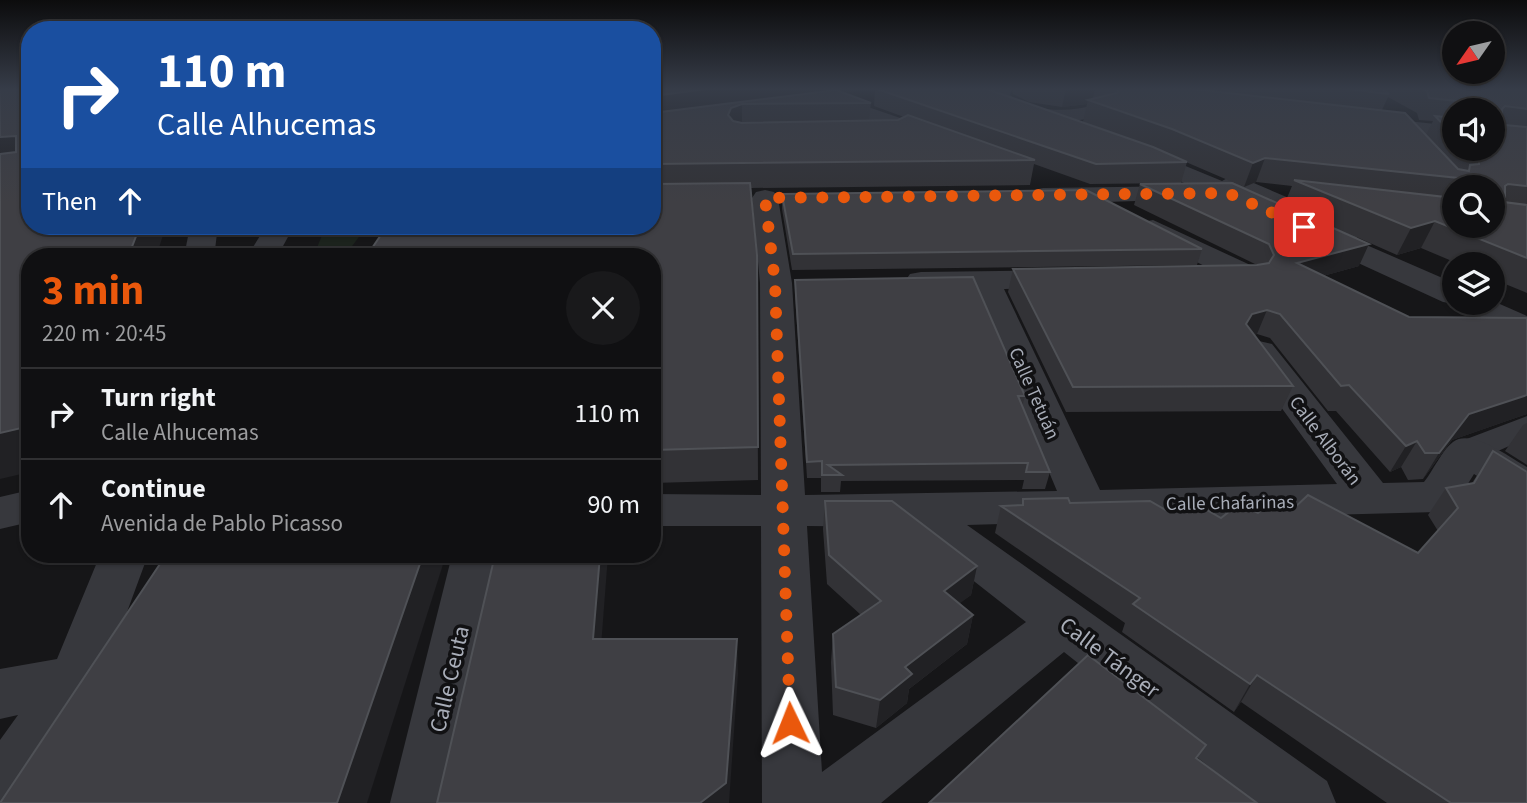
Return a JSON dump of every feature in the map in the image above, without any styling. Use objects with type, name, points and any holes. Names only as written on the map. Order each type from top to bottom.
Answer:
[{"type":"street","points":[[904,126],[961,147]]},
{"type":"street","points":[[1112,126],[1152,147],[1442,275]]},
{"type":"street","points":[[1117,126],[1228,193],[1442,290]]},
{"type":"street","points":[[1396,126],[1422,139],[1442,135]]},
{"type":"street","points":[[1406,126],[1422,139]]},
{"type":"street","points":[[867,134],[922,133]]},
{"type":"street","points":[[1030,186],[1089,195],[1228,193]]},
{"type":"street","points":[[1256,193],[1337,200]]},
{"type":"street","points":[[1089,195],[1248,276],[1192,277]]},
{"type":"street","points":[[766,198],[789,282],[783,510],[793,803]]},
{"type":"street","points":[[887,281],[1095,278]]},
{"type":"street","name":"Calle Tetuán","points":[[984,280],[1085,506]]},
{"type":"street","points":[[1505,302],[1527,312]]},
{"type":"street","points":[[1498,315],[1527,328]]},
{"type":"street","name":"Calle Alborán","points":[[1256,347],[1371,499]]},
{"type":"street","points":[[1468,451],[1527,426]]},
{"type":"street","points":[[1468,451],[1527,487]]},
{"type":"street","name":"Calle Chafarinas","points":[[661,510],[915,511],[1437,497],[1468,451]]},
{"type":"street","points":[[0,513],[21,508]]},
{"type":"street","name":"Calle Tánger","points":[[915,511],[1305,803]]},
{"type":"street","points":[[0,791],[76,679],[121,563]]},
{"type":"street","name":"Calle Ceuta","points":[[421,803],[474,563]]},
{"type":"street","points":[[832,803],[1063,622]]},
{"type":"street","points":[[0,694],[76,679]]},
{"type":"shaded area","points":[[322,235],[360,235],[351,248],[317,248]]},
{"type":"building","points":[[0,126],[21,126],[21,235],[137,235],[131,248],[21,248],[21,428],[0,433],[0,154],[16,152],[16,136],[0,137]]},
{"type":"building","points":[[661,126],[940,126],[1035,160],[661,164]]},
{"type":"building","points":[[986,126],[1094,126],[1187,162],[1096,164]]},
{"type":"building","points":[[1165,126],[1418,126],[1442,152],[1442,161],[1450,161],[1458,169],[1469,171],[1470,165],[1479,164],[1479,161],[1505,161],[1505,126],[1527,127],[1527,186],[1505,186],[1505,175],[1442,176],[1265,158],[1253,163]]},
{"type":"building","points":[[1294,180],[1442,197],[1442,224],[1435,221],[1411,228]]},
{"type":"building","points":[[750,183],[757,255],[758,447],[661,450],[661,248],[372,248],[381,235],[661,235],[661,184]]},
{"type":"building","points":[[1232,183],[1369,244],[1297,263],[1409,317],[1527,318],[1527,395],[1469,414],[1439,453],[1425,453],[1417,441],[1406,446],[1349,385],[1341,386],[1280,314],[1267,310],[1252,314],[1246,324],[1293,386],[1073,387],[1013,269],[1269,263],[1274,255],[1269,244],[1140,184]]},
{"type":"building","points":[[1086,190],[1202,249],[793,254],[782,194]]},
{"type":"building","points":[[1505,202],[1527,205],[1527,258],[1477,238],[1505,238]]},
{"type":"building","points":[[973,277],[1025,396],[1018,396],[1050,472],[1026,472],[1028,463],[828,465],[842,475],[822,475],[822,461],[807,462],[795,280]]},
{"type":"building","points":[[1493,451],[1527,472],[1527,803],[1451,803],[1257,675],[1250,684],[1133,604],[1140,598],[1001,506],[1023,505],[1023,499],[1068,498],[1070,503],[1150,501],[1169,512],[1188,499],[1221,518],[1240,503],[1258,513],[1273,500],[1291,511],[1308,495],[1418,553],[1458,508],[1446,488],[1474,483]]},
{"type":"building","points":[[825,501],[892,501],[977,566],[944,591],[973,615],[905,667],[912,674],[880,700],[836,687],[833,634],[881,601],[829,555]]},
{"type":"building","points":[[161,563],[420,563],[337,803],[0,803]]},
{"type":"building","points":[[493,563],[599,563],[593,639],[737,639],[726,783],[700,803],[437,803]]},
{"type":"building","points":[[1088,655],[1206,745],[1196,758],[1257,803],[929,803]]},
{"type":"route","points":[[790,723],[775,283],[765,198],[1228,193],[1304,227]]}]
